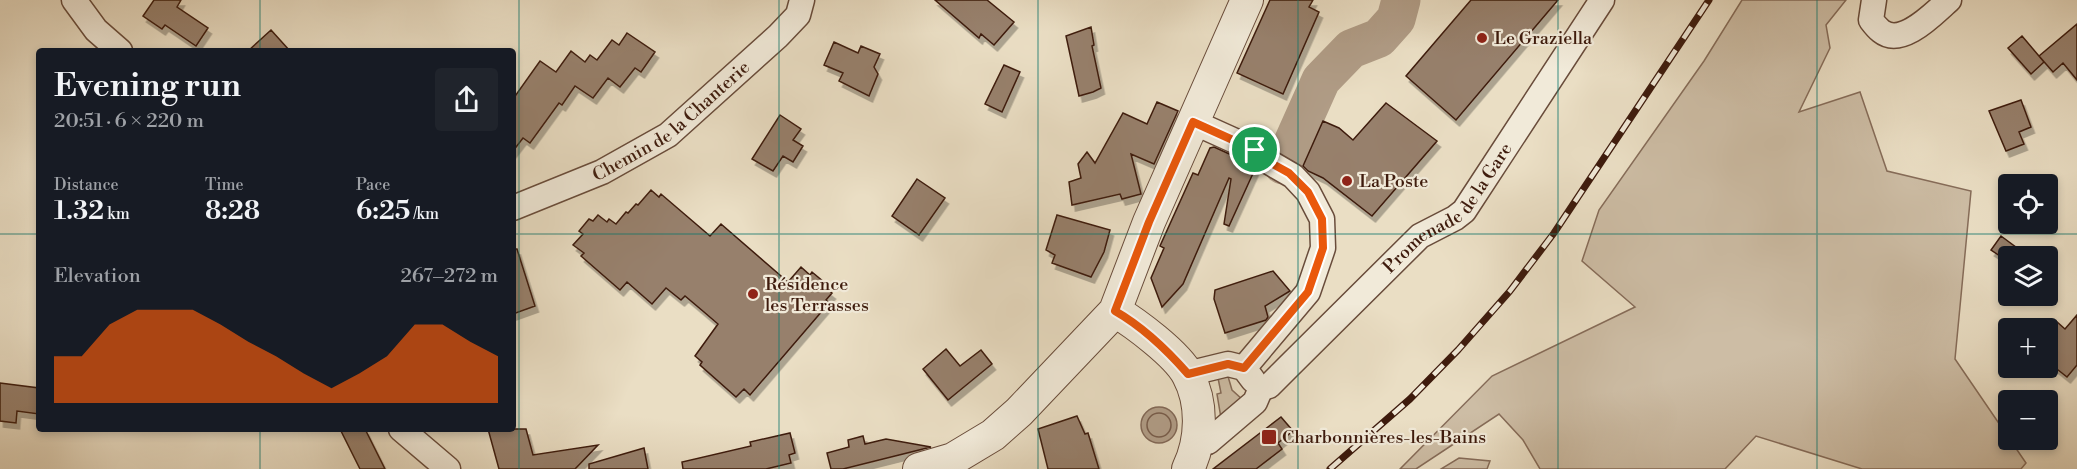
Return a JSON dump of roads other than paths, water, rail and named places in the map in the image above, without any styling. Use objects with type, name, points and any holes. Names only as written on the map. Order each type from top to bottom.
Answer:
[{"type":"street","points":[[74,0],[96,30],[117,48]]},
{"type":"street","name":"Chemin de la Chanterie","points":[[516,207],[602,172],[668,135],[778,36],[798,15],[802,0]]},
{"type":"street","points":[[919,469],[953,459],[993,435],[1019,412],[1115,311],[1149,222],[1247,0]]},
{"type":"street","name":"Promenade de la Gare","points":[[1193,455],[1255,402],[1261,388],[1269,386],[1420,236],[1464,211],[1602,0]]},
{"type":"street","points":[[1874,0],[1871,20],[1882,33],[1898,35],[1914,30],[1949,0]]},
{"type":"street","points":[[1193,122],[1255,150],[1269,162],[1289,173],[1308,192],[1322,219],[1323,248],[1308,292],[1244,368]]},
{"type":"street","points":[[1115,311],[1133,322],[1173,357],[1188,374],[1199,406],[1193,455]]},
{"type":"street","points":[[1188,374],[1228,364],[1244,368],[1261,388]]},
{"type":"street","points":[[405,432],[448,469]]},
{"type":"water","points":[[1159,407],[1171,413],[1177,425],[1171,437],[1159,443],[1147,437],[1141,425],[1147,413]]},
{"type":"waterway","points":[[1283,165],[1321,80],[1351,49],[1379,38],[1396,19],[1401,0]]},
{"type":"railway","points":[[1330,469],[1410,399],[1458,350],[1510,291],[1554,233],[1709,0]]},
{"type":"place","name":"Le Graziella","points":[[1482,38]]},
{"type":"place","name":"La Poste","points":[[1347,181]]},
{"type":"place","name":"Résidence les Terrasses","points":[[753,294]]},
{"type":"place","name":"Charbonnières-les-Bains","points":[[1269,437]]}]
